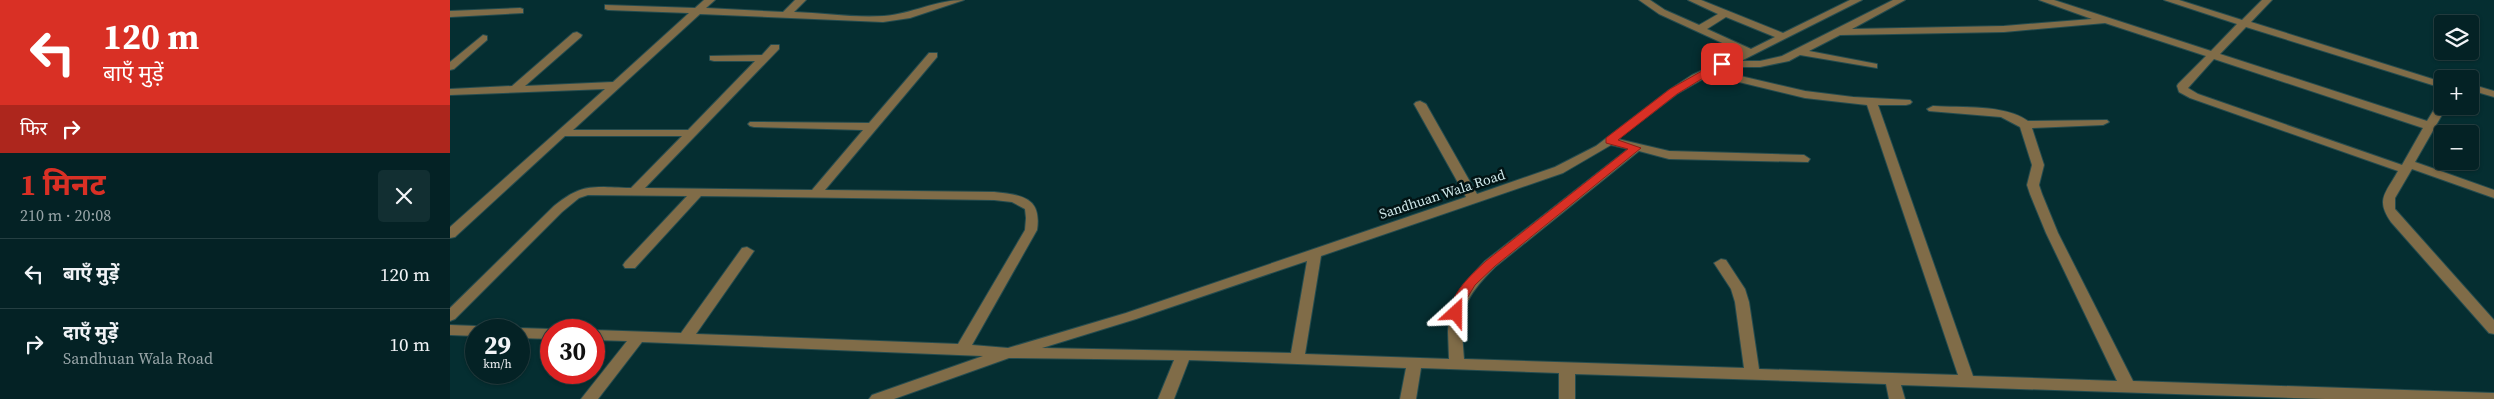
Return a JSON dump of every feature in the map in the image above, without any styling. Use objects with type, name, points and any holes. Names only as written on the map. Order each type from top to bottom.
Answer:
[{"type":"street","points":[[450,234],[710,0]]},
{"type":"street","points":[[785,15],[801,0]]},
{"type":"street","points":[[608,7],[891,19],[959,0]]},
{"type":"street","points":[[1644,0],[1662,12],[1750,52]]},
{"type":"street","points":[[1693,0],[1783,37]]},
{"type":"street","name":"Sandhuan Wala Road","points":[[878,399],[1008,353],[1132,316],[1559,170],[1610,141],[1673,92],[1708,71],[1783,37],[1857,0]]},
{"type":"street","points":[[1722,64],[1767,63],[1800,52],[1900,0]]},
{"type":"street","points":[[2044,0],[2430,126]]},
{"type":"street","points":[[2168,0],[2434,83]]},
{"type":"street","points":[[2267,0],[2210,55],[2182,86],[2187,93],[2407,167],[2494,194]]},
{"type":"street","points":[[450,14],[520,11]]},
{"type":"street","points":[[1700,29],[1726,14]]},
{"type":"street","points":[[1838,32],[2004,29],[2106,21]]},
{"type":"street","points":[[515,89],[577,35]]},
{"type":"street","points":[[450,67],[483,38]]},
{"type":"street","points":[[634,192],[775,47]]},
{"type":"street","points":[[1800,52],[1873,66]]},
{"type":"street","points":[[815,194],[933,55]]},
{"type":"street","points":[[714,58],[764,58]]},
{"type":"street","points":[[1708,71],[1795,95],[1872,102],[1906,102]]},
{"type":"street","points":[[450,92],[615,85]]},
{"type":"street","points":[[2479,90],[2494,94]]},
{"type":"street","points":[[1872,102],[1968,382]]},
{"type":"street","points":[[1420,104],[1474,200]]},
{"type":"street","points":[[1933,109],[2003,114],[2017,118],[2025,125],[2032,138],[2038,165],[2034,185],[2036,194],[2052,232],[2128,387]]},
{"type":"street","points":[[2436,115],[2389,198],[2389,209],[2494,328]]},
{"type":"street","points":[[2025,125],[2103,122]]},
{"type":"street","points":[[754,124],[872,127]]},
{"type":"street","points":[[562,134],[691,133]]},
{"type":"street","points":[[1610,141],[1686,157],[1804,159]]},
{"type":"street","points":[[1457,364],[1455,316],[1458,303],[1471,282],[1490,264],[1636,148]]},
{"type":"street","points":[[450,316],[575,196],[594,190],[1008,198],[1022,201],[1031,208],[1034,216],[1031,230],[962,349]]},
{"type":"street","points":[[630,265],[697,193]]},
{"type":"street","points":[[685,339],[747,251]]},
{"type":"street","points":[[1296,359],[1315,254]]},
{"type":"street","points":[[1721,263],[1738,289],[1742,302],[1752,374]]},
{"type":"street","points":[[450,330],[465,331]]},
{"type":"street","points":[[605,336],[962,349],[1008,353],[1296,359],[2128,387],[2148,393],[2494,399]]},
{"type":"street","points":[[589,399],[638,337]]},
{"type":"street","points":[[1166,399],[1184,356]]},
{"type":"street","points":[[1408,399],[1414,363]]},
{"type":"street","points":[[1567,368],[1567,399]]},
{"type":"street","points":[[1892,379],[1897,399]]},
{"type":"route","points":[[1456,313],[1458,303],[1471,282],[1490,264],[1636,148],[1610,141],[1673,92],[1696,77],[1722,64]]}]
